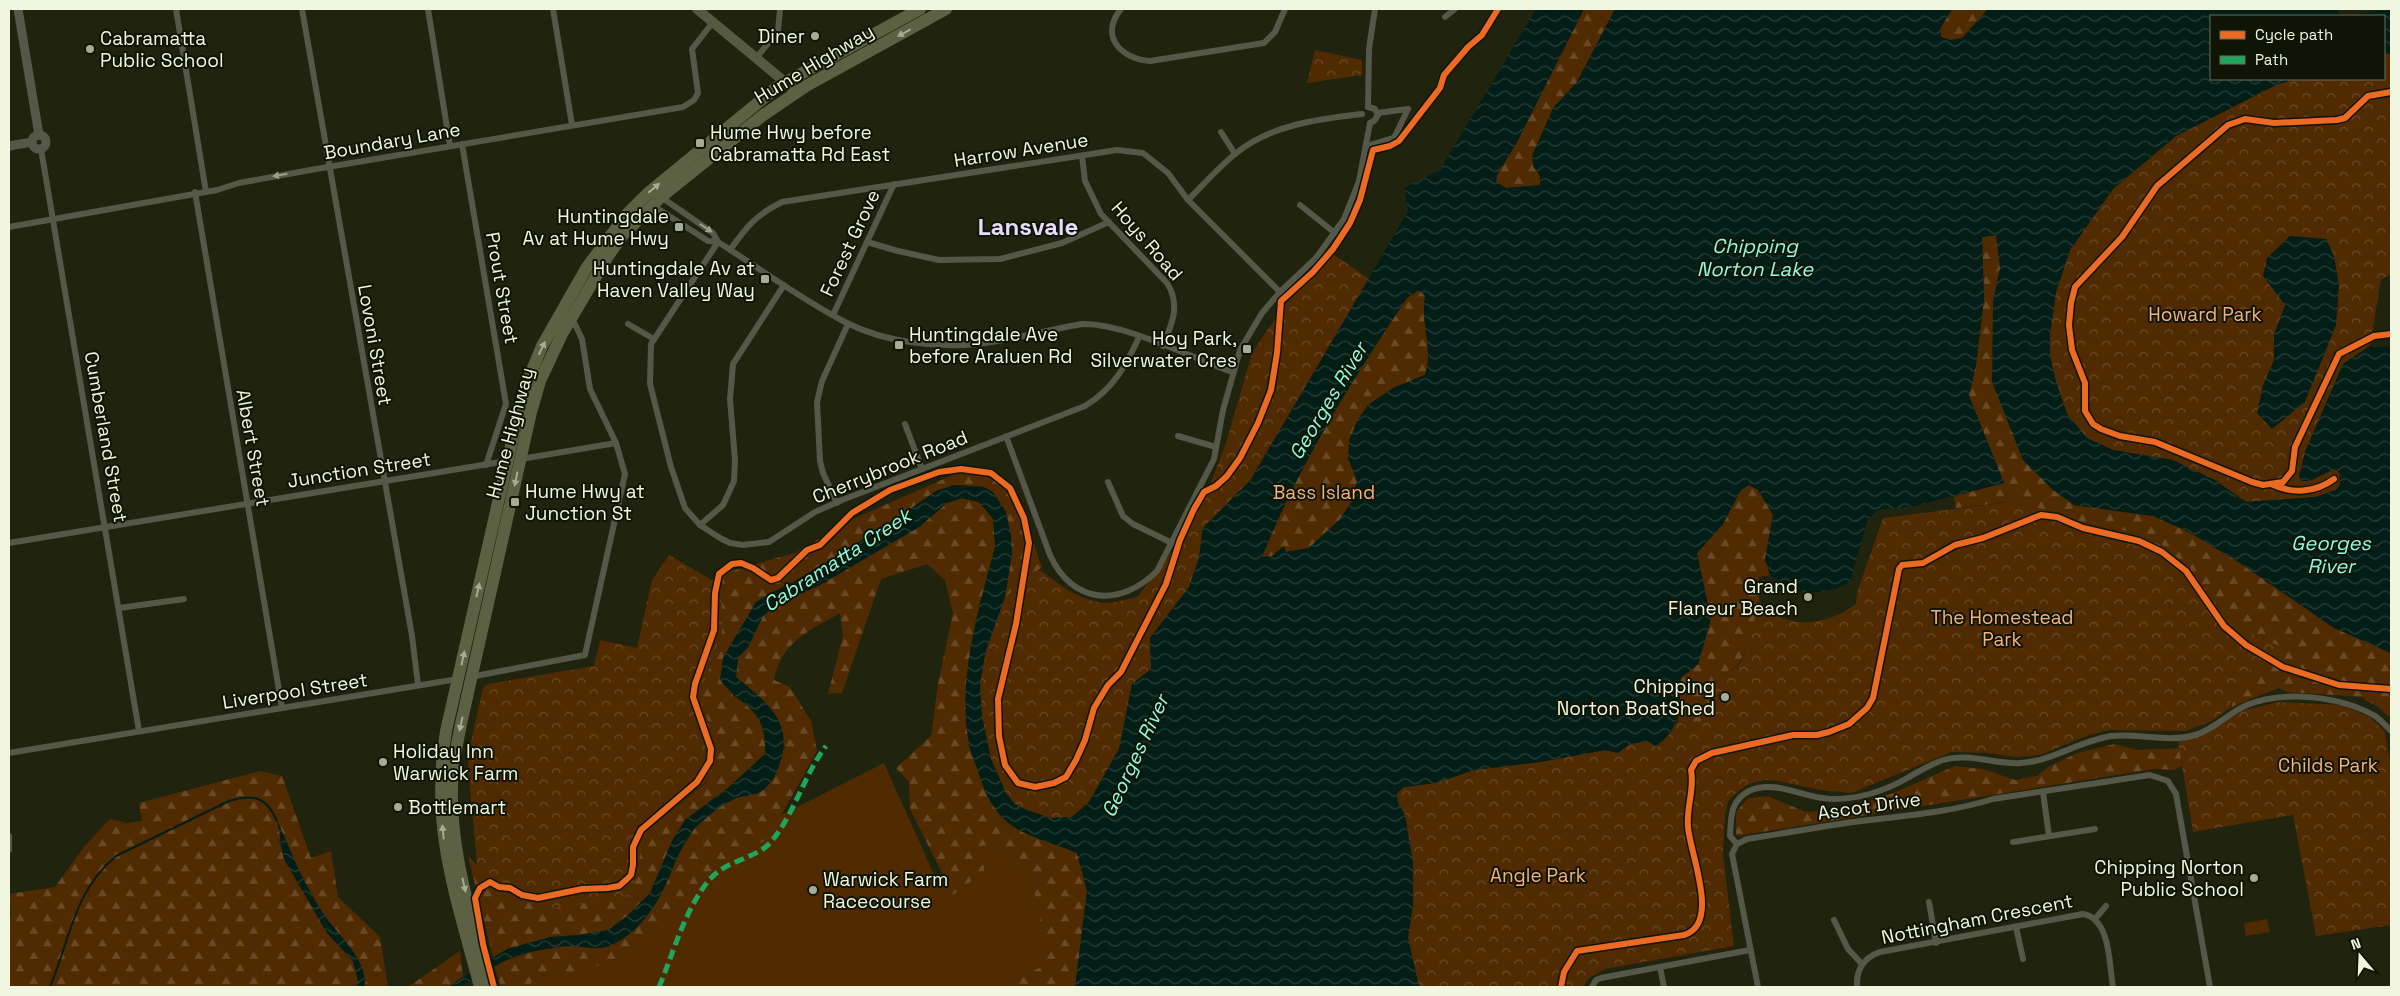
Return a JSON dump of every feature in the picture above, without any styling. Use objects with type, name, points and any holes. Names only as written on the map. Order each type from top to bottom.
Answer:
[{"type":"highway","name":"Hume Highway","points":[[480,987],[454,815],[453,770],[460,724],[520,458],[540,381],[572,318],[608,256],[623,235],[657,201],[762,116],[797,92],[946,9]]},
{"type":"highway","name":"Hume Highway","points":[[489,987],[450,875],[440,808],[444,749],[458,679],[523,397],[536,360],[570,297],[606,240],[627,214],[647,194],[744,113],[787,81],[914,10]]},
{"type":"main road","points":[[697,9],[787,81],[797,92]]},
{"type":"street","points":[[18,9],[36,139],[34,148],[41,149]]},
{"type":"street","points":[[176,9],[206,192]]},
{"type":"street","name":"Lovoni Street","points":[[302,9],[328,168],[412,636],[418,685]]},
{"type":"street","points":[[428,9],[450,146]]},
{"type":"street","points":[[553,9],[572,125]]},
{"type":"street","points":[[757,57],[778,31],[780,9]]},
{"type":"street","points":[[1121,9],[1115,16],[1112,28],[1114,39],[1125,55],[1135,60],[1150,62],[1264,43],[1275,32],[1285,9]]},
{"type":"street","points":[[1188,200],[1235,154],[1263,136],[1296,124],[1362,114],[1368,107],[1370,39],[1376,9]]},
{"type":"street","points":[[1445,17],[1455,9]]},
{"type":"street","name":"Boundary Lane","points":[[9,227],[195,192],[206,192],[238,183],[683,107],[694,100],[698,93],[692,49],[714,22]]},
{"type":"street","points":[[1368,107],[1373,108],[1377,113],[1376,120],[1370,123]]},
{"type":"street","points":[[1366,146],[1394,138],[1408,109],[1377,113]]},
{"type":"street","points":[[1362,114],[1365,121],[1370,123]]},
{"type":"street","points":[[1006,436],[1050,555],[1056,569],[1067,583],[1087,592],[1106,596],[1124,594],[1145,583],[1157,571],[1214,459],[1232,372],[1249,332],[1280,292],[1316,258],[1335,232],[1356,193],[1370,123]]},
{"type":"street","points":[[1221,132],[1235,154]]},
{"type":"street","points":[[9,146],[36,139]]},
{"type":"street","name":"Prout Street","points":[[462,144],[506,404],[486,465]]},
{"type":"street","name":"Cumberland Street","points":[[41,149],[139,731]]},
{"type":"street","name":"Harrow Avenue","points":[[730,250],[749,224],[762,212],[782,202],[1118,150],[1144,153],[1168,173],[1188,200],[1280,292]]},
{"type":"street","name":"Hoys Road","points":[[1082,156],[1085,181],[1101,214],[1167,283],[1172,291],[1175,309],[1163,346]]},
{"type":"street","name":"Forest Grove","points":[[833,315],[894,184]]},
{"type":"street","name":"Albert Street","points":[[195,192],[282,708]]},
{"type":"street","points":[[657,201],[714,232],[718,242]]},
{"type":"street","points":[[657,201],[708,241],[718,242],[848,324],[899,339],[956,345],[985,342],[1082,324],[1104,325],[1232,372]]},
{"type":"street","points":[[1300,205],[1335,232]]},
{"type":"street","points":[[867,242],[939,260],[1000,259],[1062,243],[1109,222]]},
{"type":"street","name":"Cherrybrook Road","points":[[718,242],[651,344],[649,370],[652,393],[677,489],[685,508],[700,525],[730,543],[757,544],[780,537],[816,512],[837,502],[1085,406],[1096,399],[1121,373],[1139,337]]},
{"type":"street","points":[[700,525],[723,504],[734,481],[735,460],[730,399],[733,364],[784,285]]},
{"type":"street","points":[[520,458],[616,443],[590,389],[582,338],[572,318]]},
{"type":"street","points":[[628,324],[654,339]]},
{"type":"street","points":[[837,502],[821,467],[817,402],[822,382],[848,324]]},
{"type":"street","points":[[905,424],[922,469]]},
{"type":"street","points":[[1178,436],[1216,447]]},
{"type":"street","name":"Liverpool Street","points":[[9,753],[458,679],[585,655],[624,482],[624,466],[616,443]]},
{"type":"street","name":"Junction Street","points":[[9,543],[508,461]]},
{"type":"street","points":[[1108,482],[1123,516],[1133,524],[1172,543]]},
{"type":"street","points":[[119,608],[184,599]]},
{"type":"street","points":[[1758,987],[1732,854],[1737,844],[1730,836],[1731,809],[1740,797],[1756,788],[1770,787],[1819,798],[1860,797],[1889,788],[1943,760],[1956,758],[2023,763],[2111,736],[2174,738],[2193,736],[2205,731],[2246,706],[2269,699],[2326,699],[2342,701],[2376,717],[2391,731]]},
{"type":"street","name":"Ascot Drive","points":[[1737,844],[1747,839],[1926,813],[2043,792],[2150,776],[2168,781],[2176,794],[2210,987]]},
{"type":"street","points":[[2043,792],[2049,836]]},
{"type":"street","points":[[2013,842],[2095,829]]},
{"type":"street","points":[[9,836],[9,850]]},
{"type":"street","points":[[1929,902],[1936,943]]},
{"type":"street","name":"Nottingham Crescent","points":[[2095,919],[2106,906]]},
{"type":"street","name":"Nottingham Crescent","points":[[1857,987],[1856,977],[1862,964],[1880,952],[1936,943],[2075,914],[2090,915],[2102,929],[2113,987]]},
{"type":"street","points":[[1834,920],[1848,949],[1862,964]]},
{"type":"street","points":[[2016,927],[2023,959]]},
{"type":"street","points":[[1592,987],[1596,980],[1660,966],[1750,950]]},
{"type":"street","points":[[1660,966],[1664,987]]},
{"type":"green space","points":[[1584,9],[1615,9],[1577,82],[1553,109],[1532,156],[1533,166],[1540,176],[1540,185],[1506,188],[1496,182],[1497,175],[1516,144]]},
{"type":"green space","points":[[1952,9],[1988,9],[1962,38],[1950,40],[1941,37],[1940,29]]},
{"type":"green space","points":[[1315,50],[1362,60],[1362,75],[1307,83]]},
{"type":"green space","name":"Howard Park","points":[[2391,53],[2391,275],[2381,279],[2370,346],[2343,364],[2305,452],[2326,472],[2334,469],[2339,472],[2340,485],[2336,490],[2315,497],[2247,502],[2228,489],[2173,460],[2112,450],[2087,438],[2067,414],[2055,378],[2050,355],[2050,334],[2056,292],[2070,250],[2113,189],[2176,136],[2276,85],[2292,80],[2385,80],[2385,55]]},
{"type":"green space","points":[[1996,235],[2000,268],[1993,302],[2074,505],[2153,516],[2189,532],[2237,561],[2334,628],[2391,653],[2391,716],[2388,716],[2363,697],[2288,692],[2278,688],[2232,707],[2230,696],[2245,673],[2287,650],[2233,625],[2193,572],[2161,544],[2126,531],[2083,523],[2017,501],[1956,508],[1954,496],[2004,483],[1969,396],[1976,365],[1984,299],[1982,237]]},
{"type":"green space","points":[[1333,254],[1369,279],[1250,480],[1203,528],[1199,558],[1189,587],[1150,638],[1151,669],[1132,684],[1119,749],[1089,802],[1072,817],[1050,818],[1013,803],[1006,793],[991,759],[982,716],[980,684],[986,650],[1005,597],[1039,569],[1070,591],[1096,602],[1109,603],[1137,597],[1169,556],[1205,499],[1227,440],[1252,353],[1283,307]]},
{"type":"green space","name":"Bass Island","points":[[1418,290],[1425,295],[1424,316],[1428,355],[1425,375],[1393,388],[1348,457],[1357,481],[1352,501],[1340,519],[1309,548],[1285,552],[1284,547],[1272,556],[1262,557],[1293,489],[1328,424],[1366,360],[1407,298]]},
{"type":"green space","points":[[971,467],[1014,487],[1042,568],[1039,569],[986,650],[1005,596],[1012,554],[984,487],[954,485],[936,491],[890,523],[797,580],[756,602],[723,658],[733,696],[749,707],[759,719],[764,735],[765,754],[728,788],[685,820],[672,841],[650,893],[627,916],[608,930],[552,937],[507,949],[493,957],[468,856],[477,865],[642,835],[707,782],[717,752],[700,695],[722,631],[721,587],[725,573],[794,553],[853,519]]},
{"type":"green space","points":[[1749,485],[1758,490],[1773,515],[1765,559],[1770,575],[1759,577],[1759,601],[1749,645],[1737,666],[1713,681],[1775,781],[1761,780],[1749,784],[1728,801],[1689,727],[1678,721],[1681,678],[1698,664],[1711,619],[1697,553],[1723,524],[1741,490]]},
{"type":"green space","points":[[962,498],[979,502],[987,509],[993,519],[996,534],[995,547],[979,607],[1014,827],[1077,853],[1087,891],[1075,987],[1005,987],[1046,964],[1036,901],[1032,885],[1025,870],[1017,858],[1006,850],[983,845],[984,871],[953,895],[910,809],[909,782],[896,768],[931,736],[938,683],[953,613],[945,580],[927,564],[881,579],[842,693],[828,694],[843,636],[840,613],[798,639],[783,656],[777,667],[774,680],[790,687],[811,721],[817,751],[768,839],[730,859],[700,881],[666,924],[627,955],[583,971],[534,977],[529,987],[501,987],[494,966],[530,952],[566,947],[592,948],[664,889],[679,854],[694,829],[719,807],[737,798],[760,792],[785,747],[750,689],[736,677],[738,658],[748,647],[763,616],[776,605],[820,585],[919,527],[947,503]]},
{"type":"green space","points":[[2017,501],[2083,523],[2126,531],[2161,544],[2193,572],[2233,625],[2288,650],[2245,673],[2230,696],[2232,707],[2210,722],[2185,731],[2108,730],[2086,736],[2040,755],[2016,757],[1989,753],[1952,752],[1851,793],[1820,790],[1768,779],[1749,784],[1740,789],[1728,801],[1725,815],[1723,854],[1734,946],[1605,969],[1589,978],[1583,987],[1419,987],[1408,938],[1413,905],[1397,793],[1404,787],[1436,783],[1474,770],[1540,762],[1605,750],[1618,753],[1630,744],[1648,741],[1657,747],[1669,735],[1678,721],[1702,735],[1706,698],[1713,681],[1738,666],[1749,645],[1759,601],[1781,618],[1794,621],[1819,621],[1832,617],[1856,604],[1857,593],[1883,518]]},
{"type":"green space","points":[[669,555],[712,580],[725,573],[721,587],[722,631],[700,695],[717,752],[707,781],[642,835],[638,872],[629,895],[552,909],[497,894],[477,865],[468,765],[469,750],[483,688],[488,684],[594,666],[600,640],[637,648],[652,580]]},
{"type":"green space","name":"Childs Park","points":[[2279,702],[2342,705],[2371,718],[2385,732],[2391,769],[2391,925],[2316,936],[2293,815],[2193,832],[2178,741],[2204,735],[2244,710]]},
{"type":"green space","points":[[2115,744],[2137,750],[2180,748],[2182,766],[2174,770],[2154,769],[1737,836],[1736,834],[1736,812],[1748,798],[1767,796],[1806,812],[1844,810],[1893,793],[1955,766],[1983,769],[2015,780],[2037,776],[2048,767],[2077,753]]},
{"type":"green space","name":"Warwick Farm Racecourse","points":[[884,763],[941,890],[943,875],[953,895],[983,845],[1006,850],[1017,858],[1032,885],[1037,901],[1047,965],[1005,987],[515,987],[512,974],[720,846]]},
{"type":"green space","points":[[260,771],[282,776],[311,858],[331,851],[338,897],[380,937],[388,987],[364,987],[366,980],[310,892],[284,835],[279,840],[284,859],[327,933],[353,961],[358,981],[357,987],[9,987],[9,917],[11,916],[9,894],[55,887],[84,847],[110,819],[127,823],[142,821],[139,803]]},
{"type":"green space","points":[[2267,919],[2270,932],[2246,936],[2244,923]]},
{"type":"green space","points":[[460,951],[463,976],[449,987],[408,987]]},
{"type":"water","name":"Chipping Norton Lake","points":[[1536,9],[1584,9],[1516,144],[1497,175],[1496,182],[1506,188],[1540,185],[1540,176],[1533,166],[1532,156],[1553,108],[1577,82],[1615,9],[1952,9],[1940,29],[1941,37],[1950,40],[1962,38],[1988,9],[2339,9],[2338,13],[2348,15],[2210,15],[2210,80],[2292,80],[2276,85],[2176,136],[2113,189],[2070,250],[2056,292],[2050,334],[2050,355],[2055,378],[2067,414],[2087,438],[2113,450],[2173,460],[2217,481],[2238,498],[2247,502],[2315,497],[2336,490],[2340,485],[2341,474],[2334,469],[2310,481],[2301,481],[2299,476],[2305,452],[2343,364],[2370,346],[2391,347],[2391,653],[2334,628],[2237,561],[2189,532],[2153,516],[2074,505],[2053,490],[2023,460],[1992,382],[1993,302],[2000,268],[1996,235],[1982,237],[1984,299],[1976,365],[1969,396],[2004,483],[1915,506],[1878,510],[1868,519],[1850,581],[1838,588],[1823,592],[1800,592],[1793,590],[1770,575],[1765,559],[1773,515],[1758,490],[1749,485],[1741,490],[1723,524],[1697,553],[1711,619],[1698,664],[1681,678],[1678,716],[1675,724],[1656,747],[1648,741],[1630,744],[1618,753],[1605,750],[1540,762],[1474,770],[1436,783],[1404,787],[1397,793],[1397,801],[1405,815],[1413,862],[1413,905],[1408,938],[1419,987],[1075,987],[1087,891],[1077,853],[1021,831],[1007,822],[995,809],[987,795],[969,746],[966,714],[968,666],[977,618],[995,547],[993,519],[979,502],[962,498],[947,503],[919,527],[820,585],[776,605],[763,616],[748,647],[738,658],[736,677],[767,704],[780,724],[783,735],[783,748],[777,771],[771,782],[762,791],[730,801],[703,820],[694,829],[681,849],[656,904],[635,929],[618,942],[609,946],[594,948],[562,946],[522,954],[508,959],[475,979],[458,986],[449,987],[507,949],[550,937],[608,930],[627,916],[650,893],[672,841],[685,820],[728,788],[765,754],[765,739],[758,718],[720,680],[723,658],[756,602],[797,580],[890,523],[936,491],[954,485],[984,487],[993,492],[1006,512],[1011,535],[1012,554],[1005,597],[986,650],[980,684],[982,716],[991,759],[1006,793],[1014,803],[1024,809],[1050,818],[1072,817],[1089,802],[1119,749],[1132,684],[1151,669],[1150,638],[1189,587],[1199,558],[1203,528],[1251,480],[1408,211],[1404,188],[1440,170]],"holes":[[[1419,290],[1425,296],[1424,306],[1428,346],[1425,375],[1393,388],[1368,405],[1357,421],[1349,440],[1348,458],[1357,481],[1352,501],[1340,519],[1309,548],[1286,552],[1284,546],[1272,556],[1262,557],[1310,456],[1366,360],[1407,298]]]},
{"type":"water","name":"Chipping Norton Lake","points":[[2391,9],[2391,53],[2385,55],[2385,15],[2348,15]]},
{"type":"water","points":[[2290,236],[2326,239],[2334,256],[2339,285],[2336,325],[2305,402],[2272,429],[2257,413],[2263,385],[2274,360],[2274,334],[2285,305],[2263,276],[2267,258]]},
{"type":"water","points":[[277,820],[312,896],[327,919],[353,951],[363,969],[364,987],[357,987],[358,981],[353,961],[327,933],[284,859]]},
{"type":"waterway","name":"Cabramatta Creek","points":[[50,987],[82,900],[91,884],[116,856],[229,801],[238,799],[258,799],[268,806],[277,821]]},
{"type":"marked path","points":[[659,987],[681,929],[703,888],[718,871],[765,848],[771,842],[787,819],[818,757],[826,746]]},
{"type":"cycle path","points":[[494,987],[483,944],[475,898],[480,888],[490,882],[499,887],[510,888],[522,895],[538,898],[582,889],[619,886],[631,875],[633,847],[641,830],[697,782],[710,761],[711,749],[693,697],[695,684],[714,630],[715,593],[719,574],[732,564],[741,563],[753,568],[771,580],[778,578],[807,550],[820,545],[852,513],[890,490],[939,472],[961,469],[991,473],[1010,488],[1024,518],[1029,543],[1016,624],[998,699],[999,736],[1005,765],[1018,783],[1035,787],[1054,783],[1066,777],[1085,740],[1094,708],[1108,685],[1121,672],[1166,584],[1180,540],[1194,509],[1204,492],[1216,486],[1227,476],[1240,458],[1258,423],[1271,390],[1277,353],[1281,301],[1313,272],[1333,249],[1350,223],[1360,200],[1373,150],[1390,146],[1399,141],[1440,88],[1444,75],[1468,47],[1482,35],[1498,9]]},
{"type":"cycle path","points":[[2391,92],[2368,96],[2345,118],[2337,120],[2274,123],[2245,119],[2228,125],[2157,186],[2122,237],[2075,287],[2069,325],[2072,350],[2085,383],[2085,411],[2093,424],[2120,436],[2155,442],[2263,485],[2283,482],[2292,471],[2295,447],[2339,354],[2374,336],[2391,334]]},
{"type":"cycle path","points":[[2271,484],[2295,491],[2319,487],[2334,479]]},
{"type":"cycle path","points":[[1561,987],[1564,972],[1577,951],[1684,935],[1695,928],[1701,917],[1702,903],[1701,887],[1688,827],[1688,812],[1692,784],[1691,770],[1696,761],[1712,753],[1793,735],[1817,735],[1849,724],[1867,708],[1873,698],[1899,569],[1902,565],[1923,563],[1955,545],[1983,538],[2041,515],[2057,517],[2083,528],[2139,541],[2162,552],[2186,571],[2224,626],[2246,645],[2283,667],[2339,685],[2391,689]]},
{"type":"place","name":"Diner","points":[[815,36]]},
{"type":"place","name":"Cabramatta Public School","points":[[90,49]]},
{"type":"place","name":"Hume Hwy before Cabramatta Rd East","points":[[700,143]]},
{"type":"place","name":"Huntingdale Av at Hume Hwy","points":[[679,227]]},
{"type":"place","name":"Huntingdale Av at Haven Valley Way","points":[[765,279]]},
{"type":"place","name":"Huntingdale Ave before Araluen Rd","points":[[899,345]]},
{"type":"place","name":"Hoy Park, Silverwater Cres","points":[[1247,349]]},
{"type":"place","name":"Hume Hwy at Junction St","points":[[515,502]]},
{"type":"place","name":"Grand Flaneur Beach","points":[[1808,597]]},
{"type":"place","name":"Chipping Norton BoatShed","points":[[1725,697]]},
{"type":"place","name":"Holiday Inn Warwick Farm","points":[[383,762]]},
{"type":"place","name":"Bottlemart","points":[[398,807]]},
{"type":"place","name":"Chipping Norton Public School","points":[[2254,878]]},
{"type":"place","name":"Warwick Farm Racecourse","points":[[813,890]]},
{"type":"district","name":"Lansvale","points":[[1028,226]]},
{"type":"water label","name":"Georges River","points":[[1328,401]]},
{"type":"water label","name":"Georges River","points":[[2331,554]]},
{"type":"water label","name":"Georges River","points":[[1135,756]]},
{"type":"park label","name":"The Homestead Park","points":[[2002,628]]},
{"type":"park label","name":"Angle Park","points":[[1538,875]]}]
